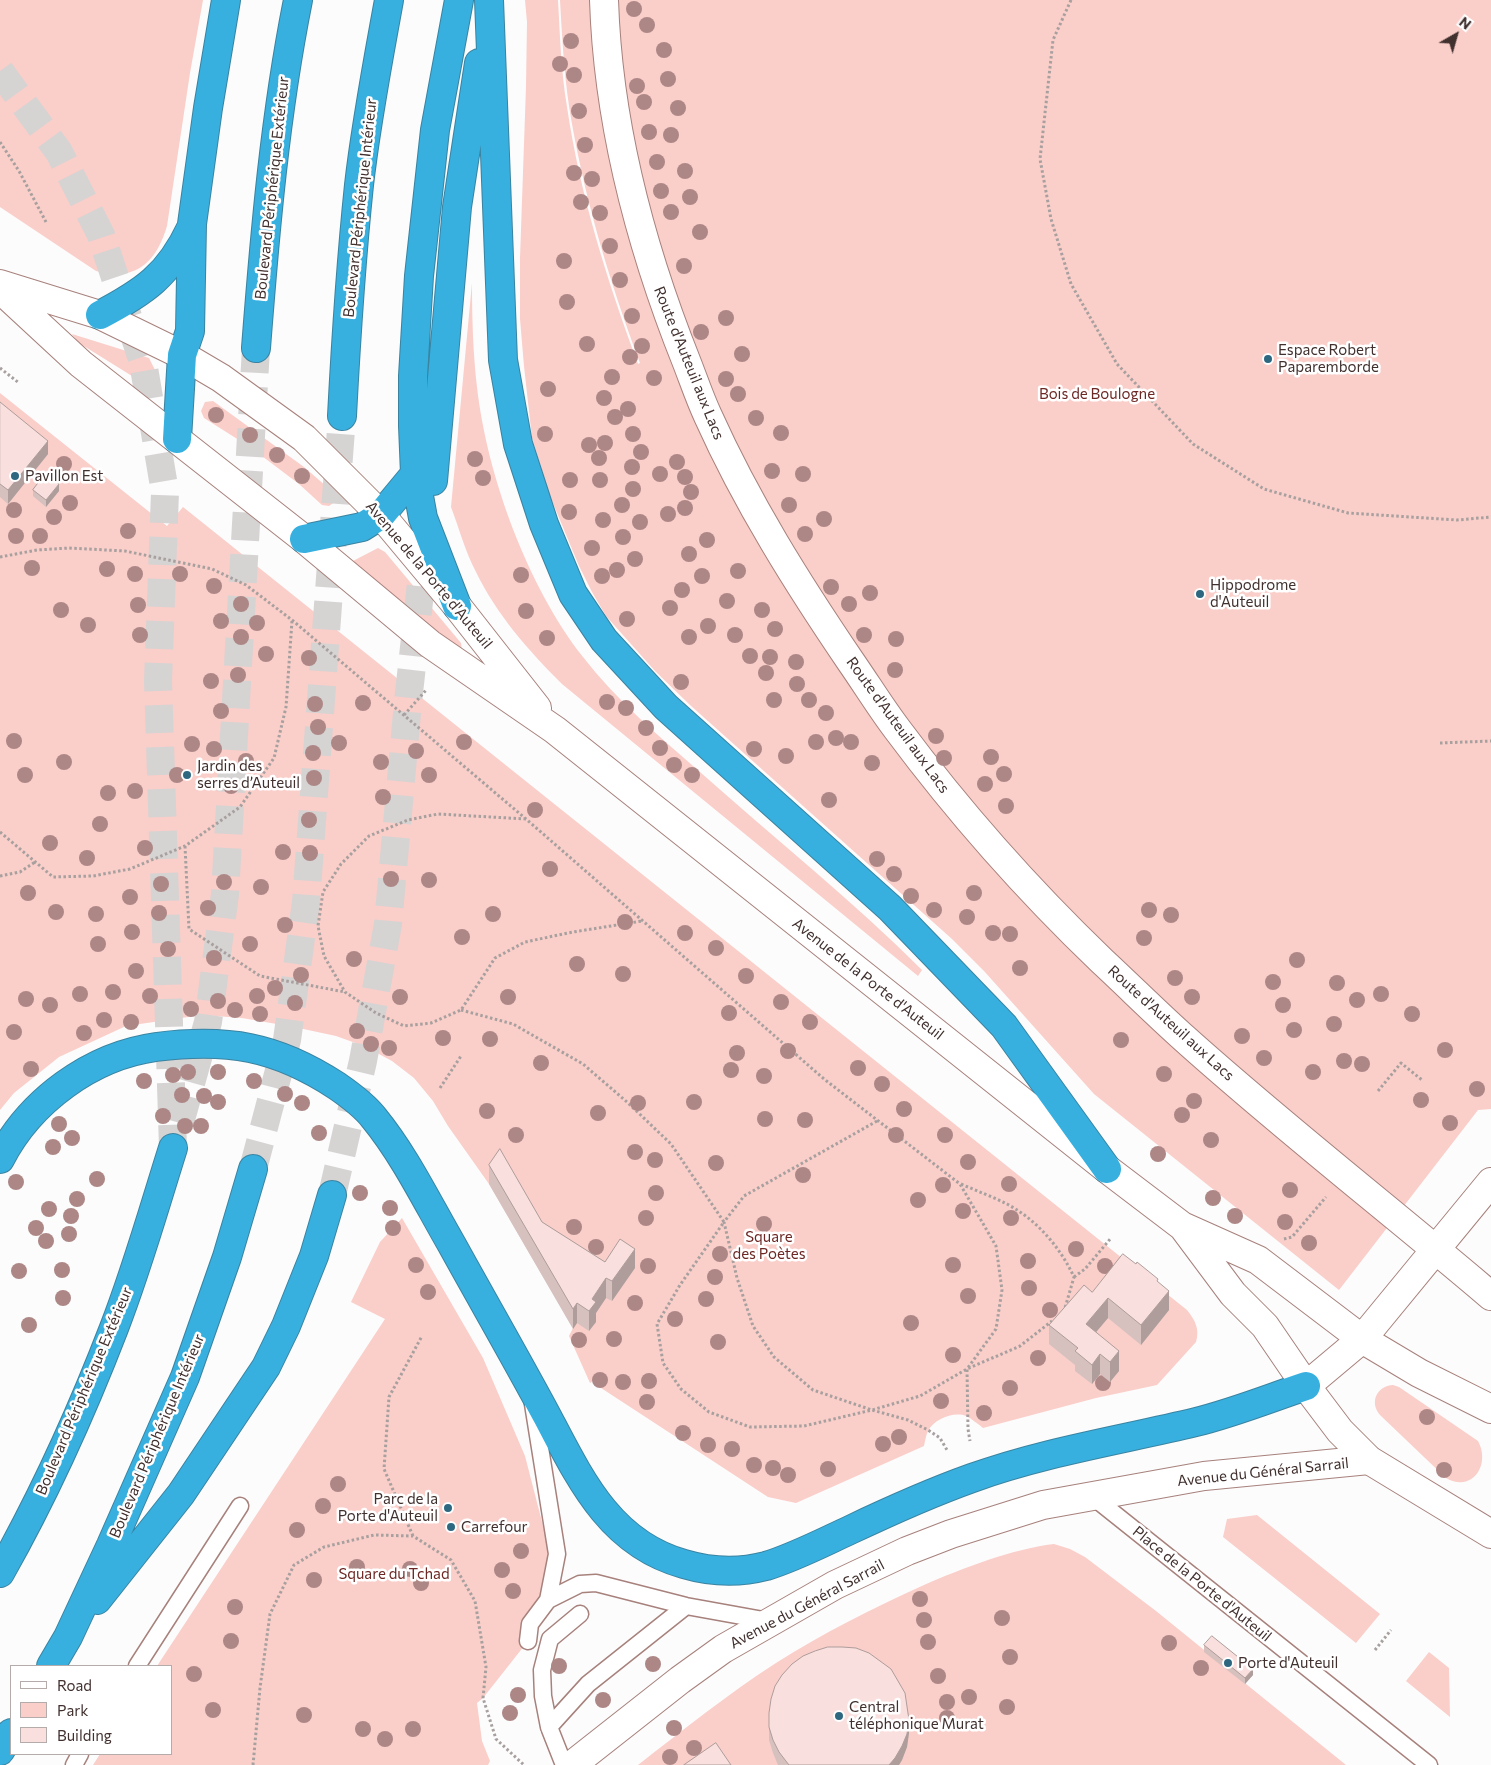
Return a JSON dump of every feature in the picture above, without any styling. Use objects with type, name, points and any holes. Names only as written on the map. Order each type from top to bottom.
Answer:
[{"type":"highway","points":[[177,439],[182,355],[190,331],[192,224],[208,108],[226,0]]},
{"type":"highway","name":"Boulevard Périphérique Extérieur","points":[[256,348],[265,229],[276,130],[298,0]]},
{"type":"highway","name":"Boulevard Périphérique Intérieur","points":[[342,416],[346,328],[360,183],[370,108],[389,0]]},
{"type":"highway","points":[[424,477],[413,426],[413,376],[419,276],[435,130],[459,0]]},
{"type":"highway","points":[[457,606],[424,518],[424,477],[457,207],[489,0]]},
{"type":"highway","points":[[489,0],[503,360],[518,444],[544,524],[573,594],[604,640],[666,707],[890,908],[1004,1026],[1106,1169]]},
{"type":"highway","points":[[100,316],[133,298],[159,277],[184,243],[192,224]]},
{"type":"highway","points":[[304,539],[362,527],[381,514],[424,477]]},
{"type":"highway","points":[[0,1158],[18,1130],[67,1082],[102,1063],[145,1048],[197,1043],[258,1048],[279,1055],[324,1078],[363,1105],[400,1153],[530,1383],[572,1464],[604,1512],[631,1539],[660,1556],[696,1567],[730,1571],[769,1565],[909,1502],[975,1477],[1036,1459],[1201,1421],[1306,1386]]},
{"type":"highway","name":"Boulevard Périphérique Extérieur","points":[[0,1573],[60,1453],[114,1328],[173,1148]]},
{"type":"highway","name":"Boulevard Périphérique Intérieur","points":[[52,1665],[68,1637],[143,1475],[185,1376],[228,1257],[253,1169]]},
{"type":"highway","points":[[68,1637],[181,1494],[266,1367],[286,1326],[314,1256],[332,1195]]},
{"type":"highway","points":[[0,1751],[10,1734]]},
{"type":"main road","name":"Route d'Auteuil aux Lacs","points":[[604,0],[605,39],[613,102],[628,178],[645,246],[672,327],[707,415],[739,480],[774,542],[827,626],[897,729],[955,801],[1020,876],[1100,958],[1185,1039],[1491,1296]]},
{"type":"main road","name":"Avenue de la Porte d'Auteuil","points":[[0,284],[100,316],[182,355],[221,378],[304,438],[381,514],[555,730]]},
{"type":"main road","name":"Avenue de la Porte d'Auteuil","points":[[0,289],[81,364],[304,539],[430,644],[555,730],[1106,1169],[1182,1226],[1258,1260],[1362,1339]]},
{"type":"main road","points":[[1491,1182],[1362,1339],[1306,1386],[1340,1431],[1369,1460],[1491,1534]]},
{"type":"main road","name":"Avenue de la Porte d'Auteuil","points":[[1182,1226],[1232,1294],[1265,1326],[1306,1386]]},
{"type":"main road","points":[[1362,1339],[1419,1373],[1491,1409]]},
{"type":"main road","name":"Avenue du Général Sarrail","points":[[572,1765],[680,1680],[723,1649],[835,1585],[907,1551],[951,1534],[1043,1505],[1214,1474],[1369,1460]]},
{"type":"lane","points":[[528,1642],[530,1624],[548,1600],[557,1554],[530,1383]]},
{"type":"lane","name":"Place de la Porte d'Auteuil","points":[[1092,1496],[1429,1765]]},
{"type":"lane","points":[[138,1665],[240,1506]]},
{"type":"lane","points":[[548,1600],[580,1584],[596,1583],[686,1606],[769,1621]]},
{"type":"lane","points":[[550,1727],[588,1684],[686,1606]]},
{"type":"lane","points":[[564,1765],[550,1727],[543,1696],[542,1670],[550,1639],[580,1614]]},
{"type":"path","points":[[1072,0],[1053,40],[1040,159],[1052,218],[1070,284],[1117,364],[1192,444],[1264,490],[1348,513],[1457,520],[1491,518]]},
{"type":"path","points":[[0,142],[19,171],[46,222]]},
{"type":"path","points":[[0,368],[19,383]]},
{"type":"path","points":[[0,558],[37,550],[69,548],[125,551],[212,569],[246,585],[292,620],[526,819],[824,1079],[960,1184],[1009,1205],[1042,1229],[1065,1257],[1074,1277]]},
{"type":"path","points":[[0,832],[53,877],[93,876],[130,869],[185,846],[240,807],[274,758],[286,707],[292,620]]},
{"type":"path","points":[[404,715],[427,690]]},
{"type":"path","points":[[1440,743],[1491,741]]},
{"type":"path","points":[[345,992],[324,956],[318,926],[323,892],[341,864],[369,836],[408,820],[438,814],[526,819]]},
{"type":"path","points":[[185,846],[190,929],[260,976],[345,992],[376,1013],[404,1026],[431,1023],[461,1010],[495,958],[525,942],[642,921]]},
{"type":"path","points":[[0,876],[20,872],[35,862]]},
{"type":"path","points":[[461,1010],[513,1024],[583,1064],[671,1144],[724,1222],[737,1278],[754,1326],[774,1357],[813,1390],[908,1420],[940,1438],[947,1450]]},
{"type":"path","points":[[440,1088],[461,1056]]},
{"type":"path","points":[[1378,1091],[1401,1063],[1422,1080]]},
{"type":"path","points":[[877,1121],[744,1196],[724,1222],[680,1285],[657,1324],[662,1363],[681,1389],[708,1412],[750,1427],[804,1426],[872,1410],[920,1396],[967,1369],[1020,1346],[1046,1328],[1058,1315]]},
{"type":"path","points":[[960,1184],[996,1246],[1002,1290],[996,1329],[967,1369],[970,1441]]},
{"type":"path","points":[[1282,1240],[1292,1237],[1330,1192]]},
{"type":"path","points":[[1065,1309],[1074,1277],[1085,1269],[1111,1238]]},
{"type":"path","points":[[413,1536],[384,1470],[389,1397],[422,1336]]},
{"type":"path","points":[[253,1765],[260,1688],[270,1614],[294,1565],[324,1547],[374,1535],[413,1536],[451,1560],[475,1601],[486,1666],[483,1698],[496,1739],[524,1765]]},
{"type":"path","points":[[1375,1650],[1391,1630]]},
{"type":"green space","points":[[0,0],[203,0],[167,226],[157,250],[142,266],[133,271],[122,274],[110,274],[96,271],[0,207]]},
{"type":"green space","name":"Bois de Boulogne","points":[[525,0],[558,0],[565,94],[579,172],[605,269],[638,364],[640,363],[598,236],[582,172],[567,93],[560,0],[1491,0],[1491,1109],[1478,1110],[1339,1290],[1094,1094],[984,971],[952,939],[690,705],[655,671],[606,616],[579,566],[550,496],[532,438],[520,319],[520,258],[526,87],[527,22]]},
{"type":"green space","points":[[472,283],[477,387],[490,457],[513,529],[545,598],[563,629],[596,673],[624,703],[728,797],[813,869],[895,944],[922,970],[918,976],[562,684],[525,645],[503,617],[484,588],[465,548],[451,507]]},
{"type":"green space","points":[[72,334],[149,358],[155,370],[150,382],[140,381],[79,343]]},
{"type":"green space","name":"Square des Poètes","points":[[0,393],[167,526],[183,507],[1187,1310],[1196,1325],[1196,1342],[1157,1385],[1096,1398],[983,1428],[966,1416],[950,1415],[939,1420],[931,1427],[924,1446],[796,1503],[768,1497],[593,1381],[590,1383],[569,1336],[573,1328],[489,1184],[448,1126],[433,1101],[414,1078],[392,1061],[364,1046],[336,1036],[242,1018],[202,1015],[126,1026],[59,1057],[14,1093],[0,1110]]},
{"type":"green space","points":[[213,401],[304,467],[334,493],[336,501],[329,506],[322,505],[299,484],[250,447],[204,418],[201,411],[205,402]]},
{"type":"green space","points":[[378,548],[385,552],[461,643],[462,651],[351,562]]},
{"type":"green space","name":"Square du Tchad","points":[[402,1218],[483,1358],[525,1456],[548,1545],[546,1580],[528,1641],[477,1703],[482,1741],[490,1761],[488,1765],[93,1765],[99,1755],[172,1755],[172,1665],[158,1665],[385,1319],[351,1302],[380,1242]]},
{"type":"green space","points":[[1393,1385],[1399,1387],[1478,1441],[1482,1459],[1477,1474],[1464,1482],[1455,1482],[1446,1478],[1380,1415],[1375,1405],[1376,1395],[1383,1388]]},
{"type":"green space","points":[[1257,1515],[1380,1614],[1356,1643],[1223,1537],[1227,1519]]},
{"type":"green space","points":[[1054,1544],[1070,1549],[1085,1557],[1156,1611],[1346,1765],[638,1765],[706,1712],[758,1675],[848,1621],[924,1585],[971,1566],[1021,1550]]},
{"type":"green space","points":[[1429,1652],[1449,1668],[1450,1717],[1406,1681]]},
{"type":"building","name":"Pavillon Est","points":[[0,402],[48,441],[8,490],[0,484]]},
{"type":"building","points":[[46,473],[59,484],[46,500],[33,490]]},
{"type":"building","points":[[500,1149],[542,1222],[605,1262],[620,1239],[635,1249],[612,1281],[606,1278],[592,1299],[596,1302],[589,1311],[577,1303],[573,1309],[489,1165]]},
{"type":"building","points":[[1123,1254],[1136,1264],[1137,1262],[1158,1279],[1157,1281],[1169,1291],[1141,1325],[1108,1298],[1086,1324],[1119,1351],[1110,1362],[1100,1354],[1092,1365],[1075,1351],[1078,1348],[1049,1325],[1084,1285],[1092,1292]]},
{"type":"building","points":[[1212,1636],[1253,1669],[1245,1678],[1204,1645]]},
{"type":"building","name":"Central téléphonique Murat","points":[[828,1647],[856,1648],[869,1653],[891,1669],[905,1693],[909,1720],[907,1734],[902,1746],[889,1765],[789,1765],[779,1752],[769,1727],[771,1699],[775,1686],[792,1664],[803,1656]]},
{"type":"building","points":[[716,1743],[731,1765],[684,1765]]},
{"type":"tunnel","points":[[0,71],[59,152],[101,235],[143,362],[165,492],[158,681],[173,1148]]},
{"type":"tunnel","points":[[180,1123],[208,1022],[225,894],[256,348]]},
{"type":"tunnel","points":[[253,1169],[287,1040],[306,902],[342,416]]},
{"type":"tunnel","points":[[332,1195],[363,1061],[388,924],[408,702],[425,547]]},
{"type":"place","name":"Espace Robert Paparemborde","points":[[1268,359]]},
{"type":"place","name":"Pavillon Est","points":[[15,476]]},
{"type":"place","name":"Hippodrome d'Auteuil","points":[[1200,594]]},
{"type":"place","name":"Jardin des serres d’Auteuil","points":[[187,775]]},
{"type":"place","name":"Parc de la Porte d'Auteuil","points":[[448,1508]]},
{"type":"place","name":"Carrefour","points":[[451,1527]]},
{"type":"place","name":"Porte d'Auteuil","points":[[1228,1663]]},
{"type":"place","name":"Central téléphonique Murat","points":[[839,1716]]}]
